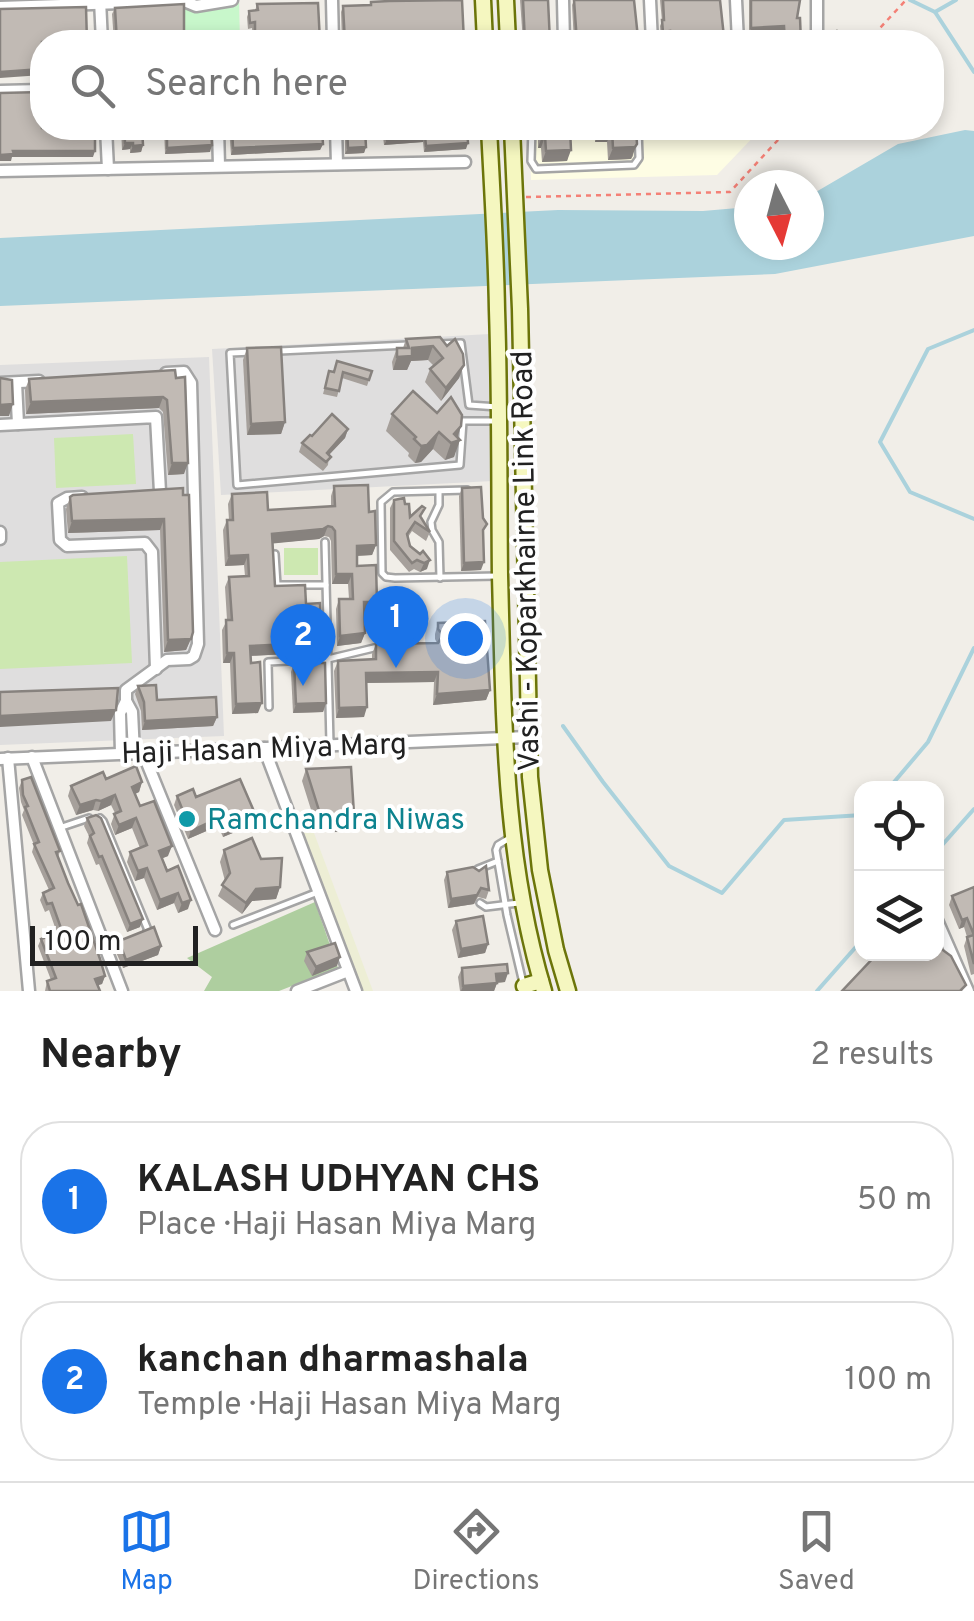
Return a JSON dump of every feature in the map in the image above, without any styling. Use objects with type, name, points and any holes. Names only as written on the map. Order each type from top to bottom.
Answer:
[{"type":"main road","points":[[483,0],[484,30]]},
{"type":"main road","points":[[506,0],[507,30]]},
{"type":"main road","name":"Vashi - Koparkhairne Link Road","points":[[490,140],[497,296],[494,489],[504,738],[512,837],[522,902],[542,986]]},
{"type":"main road","name":"Vashi - Koparkhairne Link Road","points":[[513,140],[530,777],[540,870],[568,991]]},
{"type":"main road","points":[[525,989],[542,986]]},
{"type":"street","points":[[0,7],[184,1],[196,6],[232,0]]},
{"type":"street","points":[[332,0],[333,30]]},
{"type":"street","points":[[563,0],[564,30]]},
{"type":"street","points":[[650,0],[651,30]]},
{"type":"street","points":[[736,0],[737,30]]},
{"type":"street","points":[[816,0],[817,30]]},
{"type":"street","points":[[100,2],[101,30]]},
{"type":"street","points":[[0,92],[30,91]]},
{"type":"street","points":[[107,140],[108,168]]},
{"type":"street","points":[[218,140],[219,166]]},
{"type":"street","points":[[336,140],[337,164]]},
{"type":"street","points":[[0,170],[465,162]]},
{"type":"street","points":[[122,754],[120,713],[126,696],[167,660],[194,656],[198,644],[189,377],[184,372],[147,374]]},
{"type":"street","points":[[0,383],[53,380]]},
{"type":"street","points":[[16,382],[18,424]]},
{"type":"street","points":[[0,425],[156,416],[160,492]]},
{"type":"street","points":[[142,493],[194,490]]},
{"type":"street","points":[[86,497],[67,498],[58,503],[62,544],[150,546],[156,669]]},
{"type":"street","points":[[108,691],[126,696]]},
{"type":"street","points":[[126,696],[139,753],[215,930]]},
{"type":"street","name":"Haji Hasan Miya Marg","points":[[4,758],[528,737]]},
{"type":"street","points":[[264,748],[356,991]]},
{"type":"street","points":[[32,757],[110,945],[122,991]]},
{"type":"street","points":[[4,758],[30,991]]},
{"type":"street","points":[[944,936],[968,991]]},
{"type":"street","points":[[297,991],[348,971]]},
{"type":"lane","points":[[532,140],[536,168],[634,165],[639,158],[638,140]]},
{"type":"lane","points":[[461,343],[470,406],[498,413],[464,421],[460,464],[237,485],[230,352],[461,343]]},
{"type":"lane","points":[[472,490],[393,492],[381,502],[382,573],[395,578],[500,576]]},
{"type":"lane","points":[[439,492],[439,505],[431,522],[438,542],[440,578]]},
{"type":"lane","points":[[325,542],[330,745]]},
{"type":"lane","points":[[275,554],[277,585],[326,585]]},
{"type":"lane","points":[[268,707],[268,662],[328,659],[386,646]]},
{"type":"lane","points":[[59,828],[94,816],[103,821],[148,930],[131,936]]},
{"type":"lane","points":[[512,837],[496,848],[525,989]]},
{"type":"lane","points":[[476,874],[498,861]]},
{"type":"lane","points":[[232,925],[318,892]]},
{"type":"lane","points":[[480,904],[522,902]]},
{"type":"path","points":[[879,30],[906,0]]},
{"type":"path","points":[[515,197],[730,192],[778,140]]},
{"type":"shaded area","points":[[529,140],[751,140],[717,175],[531,180]]},
{"type":"shaded area","points":[[490,334],[493,481],[221,495],[212,349]]},
{"type":"shaded area","points":[[209,357],[224,736],[0,745],[0,365]]},
{"type":"shaded area","points":[[311,825],[373,991],[363,991],[302,829]]},
{"type":"green space","points":[[184,0],[239,0],[240,30],[185,30]]},
{"type":"green space","points":[[133,434],[136,484],[56,488],[54,438]]},
{"type":"green space","points":[[284,548],[318,548],[318,575],[284,575]]},
{"type":"green space","points":[[127,556],[132,663],[0,669],[0,562]]},
{"type":"green space","points":[[315,902],[338,968],[279,991],[204,991],[212,977],[187,958]]},
{"type":"water","points":[[974,131],[974,236],[775,274],[0,306],[0,238],[558,210],[734,208],[734,260],[824,260],[824,187],[898,144],[944,140],[944,134]]},
{"type":"building","points":[[462,0],[463,30],[344,30],[343,6]]},
{"type":"building","points":[[523,0],[548,0],[549,30],[524,30]]},
{"type":"building","points":[[574,0],[634,0],[637,30],[576,30]]},
{"type":"building","points":[[663,0],[720,0],[723,30],[663,30]]},
{"type":"building","points":[[751,0],[800,0],[797,18],[800,30],[784,30],[784,26],[751,28]]},
{"type":"building","points":[[318,3],[319,30],[255,30],[249,11],[258,10],[257,4]]},
{"type":"building","points":[[184,4],[184,30],[116,30],[115,8]]},
{"type":"building","points":[[86,7],[87,30],[30,30],[30,70],[0,72],[0,9]]},
{"type":"building","points":[[30,92],[30,140],[95,140],[95,151],[13,151],[14,154],[0,155],[0,93]]},
{"type":"building","points":[[143,140],[143,145],[133,146],[125,143]]},
{"type":"building","points":[[167,140],[212,140],[212,145],[167,148]]},
{"type":"building","points":[[233,140],[323,140],[323,144],[233,148]]},
{"type":"building","points":[[348,140],[366,140],[366,147],[348,148]]},
{"type":"building","points":[[425,140],[468,140],[468,143],[426,146]]},
{"type":"building","points":[[545,140],[571,140],[571,150],[546,151]]},
{"type":"building","points":[[613,140],[637,140],[635,147],[613,148]]},
{"type":"building","points":[[440,337],[447,346],[455,339],[463,354],[464,365],[446,388],[430,369],[443,358],[433,346],[412,348],[412,356],[397,357],[397,348],[409,348],[406,339]]},
{"type":"building","points":[[281,347],[285,422],[251,424],[247,348]]},
{"type":"building","points":[[337,361],[372,371],[369,380],[343,372],[339,391],[325,388],[329,371],[334,372]]},
{"type":"building","points":[[175,370],[176,378],[185,377],[188,463],[172,463],[167,400],[163,397],[31,402],[29,379]]},
{"type":"building","points":[[0,378],[12,380],[13,404],[0,405]]},
{"type":"building","points":[[413,391],[437,413],[451,397],[462,415],[461,426],[454,434],[460,440],[451,443],[439,432],[427,445],[421,446],[414,439],[392,414]]},
{"type":"building","points":[[332,414],[348,429],[327,453],[331,457],[326,462],[302,443]]},
{"type":"building","points":[[368,485],[369,512],[375,511],[376,545],[357,546],[357,566],[376,565],[377,602],[364,602],[365,633],[340,636],[339,599],[353,599],[352,574],[336,574],[332,527],[272,534],[275,586],[305,585],[306,604],[320,603],[321,639],[250,646],[251,663],[260,662],[262,703],[236,704],[234,653],[227,653],[226,620],[232,620],[229,577],[249,576],[248,555],[229,556],[227,520],[233,520],[232,494],[267,492],[268,510],[335,506],[334,486]]},
{"type":"building","points":[[481,487],[487,524],[483,530],[484,562],[464,563],[462,488]]},
{"type":"building","points":[[183,488],[183,495],[189,495],[193,632],[191,639],[168,640],[164,519],[72,521],[70,497]]},
{"type":"building","points":[[404,498],[410,517],[422,506],[425,508],[420,516],[430,532],[415,522],[407,534],[410,546],[420,554],[423,551],[430,560],[424,563],[412,563],[394,541],[394,500]]},
{"type":"building","points":[[485,621],[490,690],[437,694],[438,672],[366,673],[367,707],[339,708],[338,661],[376,659],[376,644],[438,643],[443,635],[438,623]]},
{"type":"building","points":[[294,663],[325,663],[326,703],[296,704]]},
{"type":"building","points":[[156,685],[157,700],[216,697],[217,717],[145,721],[138,686]]},
{"type":"building","points":[[118,688],[116,710],[0,716],[0,692]]},
{"type":"building","points":[[136,766],[142,782],[132,787],[140,806],[154,801],[172,846],[159,851],[167,871],[178,866],[191,900],[182,903],[178,893],[160,900],[147,868],[138,871],[130,852],[147,845],[136,818],[119,825],[114,814],[121,811],[115,795],[80,805],[71,786],[103,772],[106,779]]},
{"type":"building","points":[[351,767],[354,814],[342,814],[342,820],[322,820],[306,769]]},
{"type":"building","points":[[31,777],[60,851],[56,852],[78,905],[81,904],[100,959],[105,976],[95,979],[100,991],[50,991],[47,981],[56,978],[41,939],[62,931],[52,903],[47,904],[43,893],[54,888],[34,844],[39,842],[25,807],[28,806],[22,780]]},
{"type":"building","points":[[240,779],[256,816],[226,828],[221,817],[191,831],[177,796],[193,789],[196,797]]},
{"type":"building","points":[[87,818],[101,818],[143,919],[130,924],[90,836],[94,833]]},
{"type":"building","points":[[252,838],[261,859],[282,858],[280,887],[256,889],[246,903],[222,885],[230,873],[224,850]]},
{"type":"building","points":[[486,866],[489,890],[481,888],[477,895],[451,899],[447,872],[473,867],[479,871]]},
{"type":"building","points":[[974,887],[974,935],[967,918],[962,920],[952,896]]},
{"type":"building","points":[[483,916],[488,944],[461,949],[456,921]]},
{"type":"building","points":[[154,927],[161,946],[126,960],[119,941]]},
{"type":"building","points":[[974,935],[974,964],[967,937]]},
{"type":"building","points":[[335,943],[340,957],[316,967],[307,952]]},
{"type":"building","points":[[944,951],[951,956],[966,985],[960,991],[842,991],[870,961],[944,961]]},
{"type":"building","points":[[507,964],[508,973],[496,974],[497,983],[463,986],[462,968]]},
{"type":"waterway","points":[[910,0],[935,12],[974,72]]},
{"type":"waterway","points":[[935,12],[956,0]]},
{"type":"waterway","points":[[974,330],[928,349],[880,442],[910,492],[974,519]]},
{"type":"waterway","points":[[895,781],[928,742],[974,648]]},
{"type":"waterway","points":[[563,726],[669,866],[722,893],[784,820],[854,816]]},
{"type":"waterway","points":[[944,843],[974,809]]},
{"type":"waterway","points":[[817,991],[854,949]]},
{"type":"place","name":"KALASH UDHYAN CHS","points":[[396,668]]},
{"type":"place","name":"kanchan dharmashala","points":[[303,686]]},
{"type":"place","name":"Ramchandra Niwas","points":[[187,819]]}]
